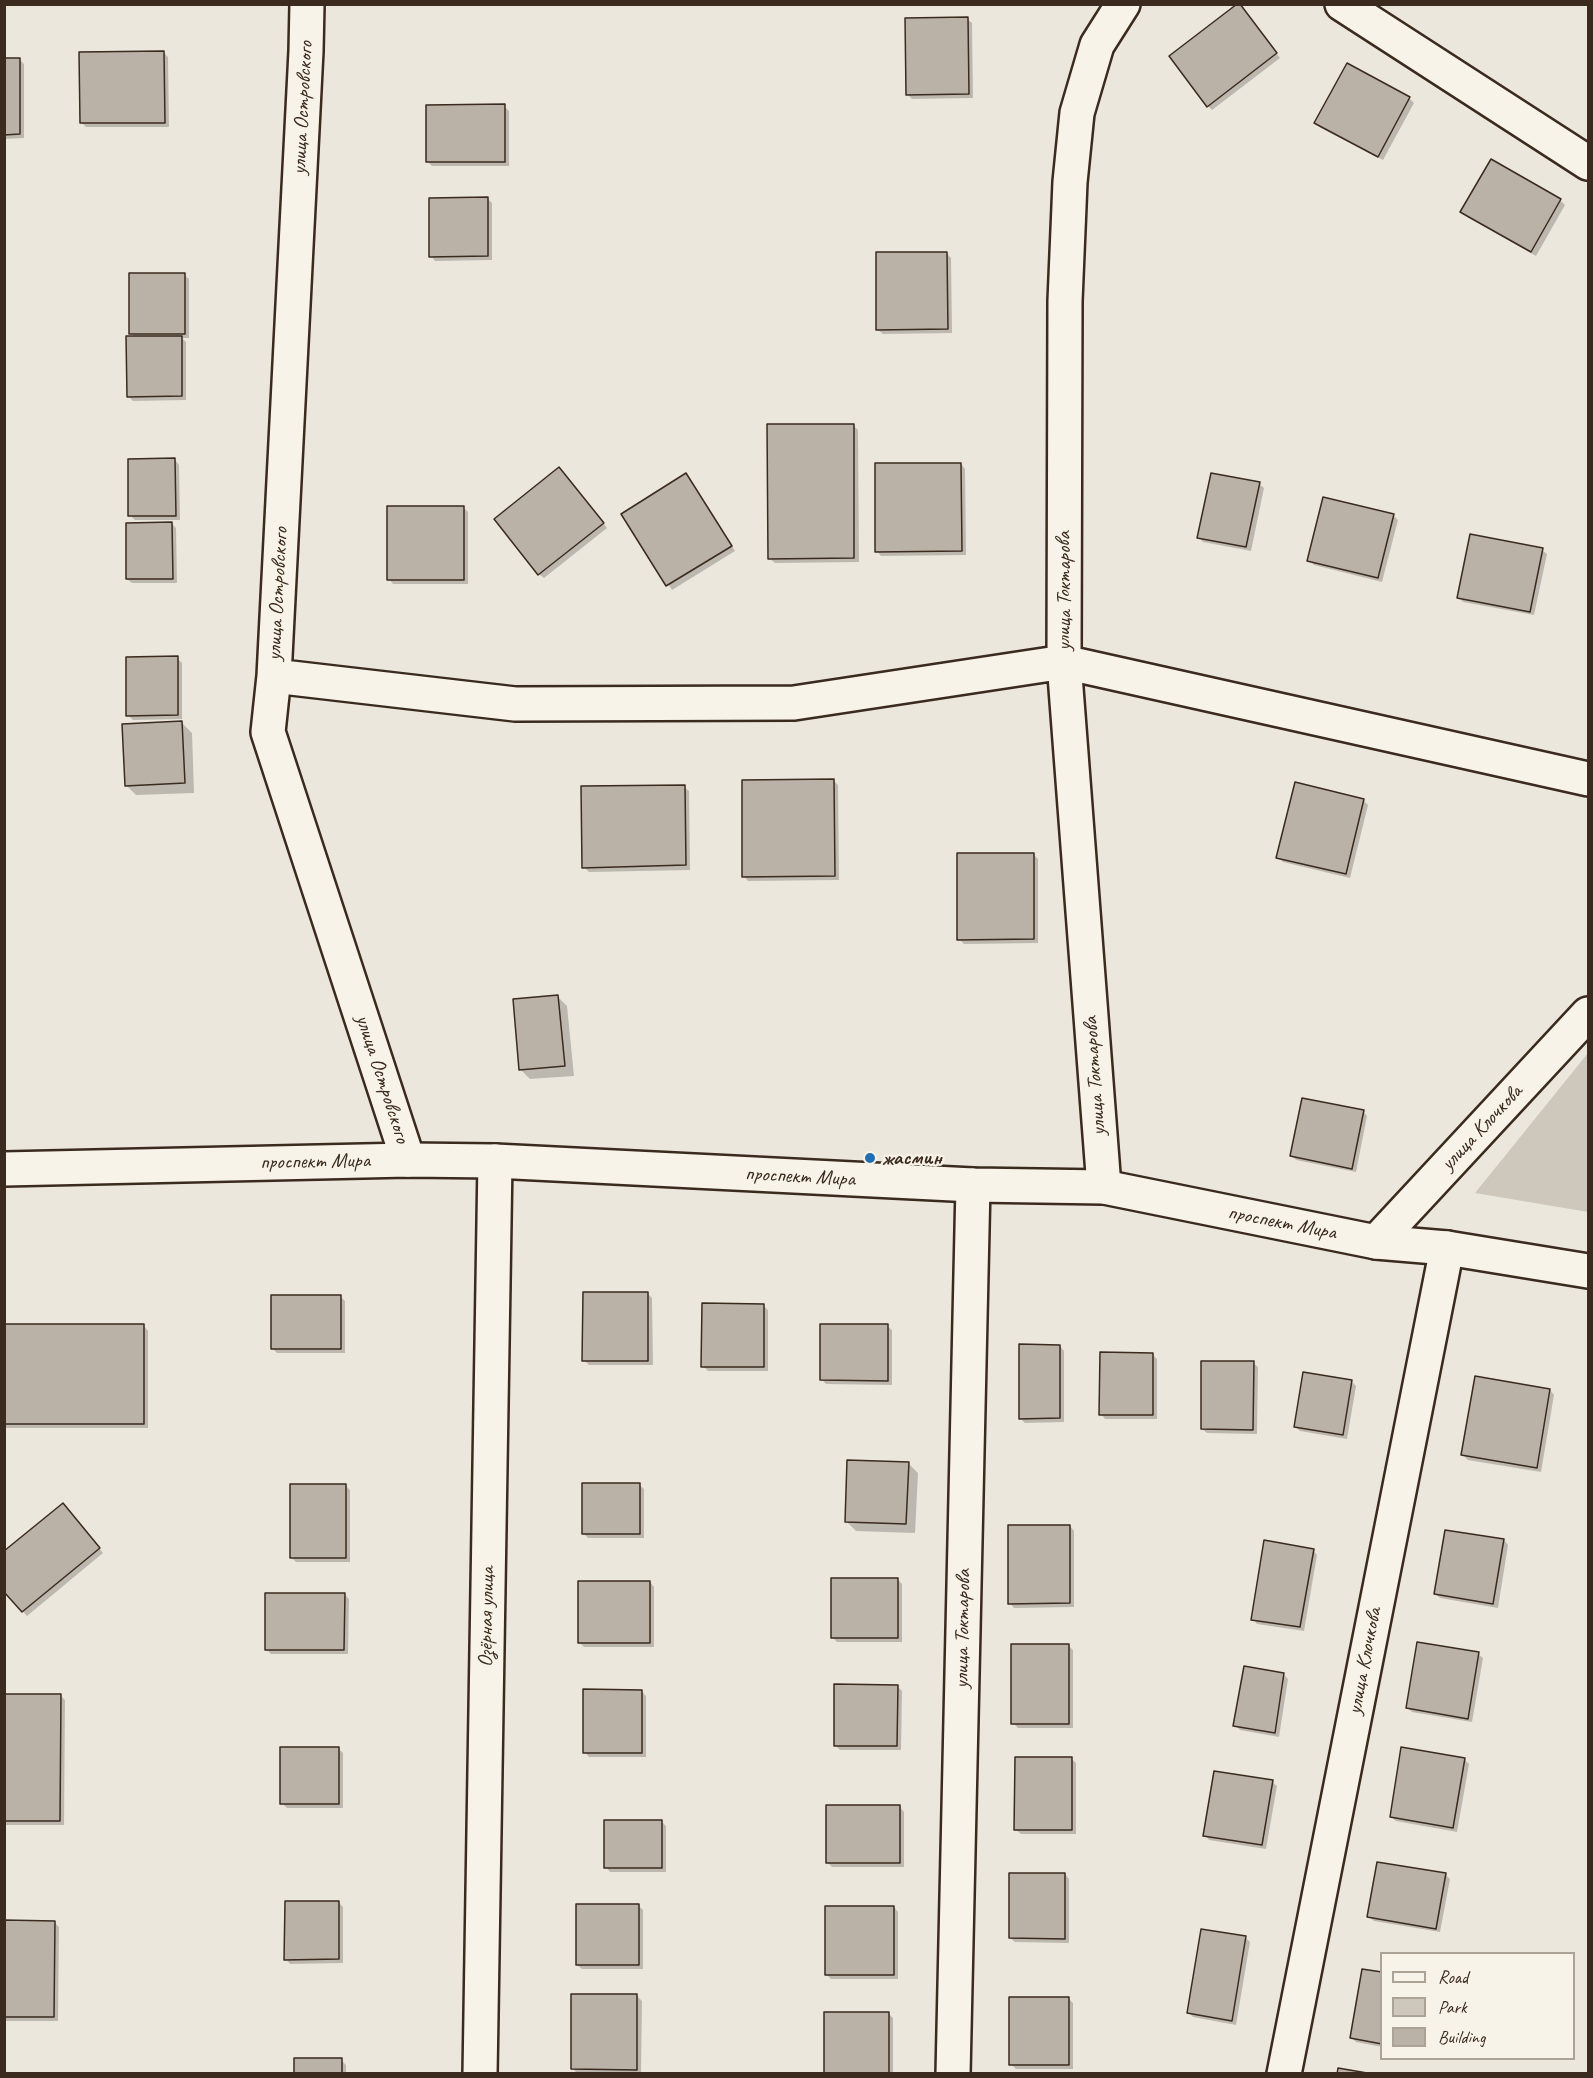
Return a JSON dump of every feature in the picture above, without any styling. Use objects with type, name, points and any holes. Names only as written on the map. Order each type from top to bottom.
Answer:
[{"type":"street","name":"улица Островского","points":[[307,4],[274,676],[268,732],[408,1160]]},
{"type":"street","name":"улица Токтарова","points":[[1104,1187],[1064,662],[1065,301],[1070,182],[1077,113],[1096,45],[1123,4]]},
{"type":"street","points":[[1342,4],[1588,163]]},
{"type":"street","points":[[274,676],[515,704],[794,703],[1064,662],[1588,779]]},
{"type":"street","name":"улица Клочкова","points":[[1376,1242],[1588,1014]]},
{"type":"street","name":"проспект Мира","points":[[4,1169],[408,1160],[495,1161],[973,1185],[1104,1187],[1376,1242],[1447,1248],[1588,1272]]},
{"type":"street","name":"Озёрная улица","points":[[480,2073],[495,1161]]},
{"type":"street","name":"улица Токтарова","points":[[953,2073],[973,1185]]},
{"type":"street","name":"улица Клочкова","points":[[1284,2073],[1447,1248]]},
{"type":"green space","points":[[1588,1053],[1588,1212],[1475,1193]]},
{"type":"building","points":[[1240,4],[1277,53],[1207,107],[1169,56]]},
{"type":"building","points":[[968,17],[969,94],[906,95],[905,18]]},
{"type":"building","points":[[164,51],[165,123],[80,123],[79,52]]},
{"type":"building","points":[[4,58],[20,58],[20,134],[4,135]]},
{"type":"building","points":[[1347,63],[1410,97],[1378,157],[1314,123]]},
{"type":"building","points":[[505,104],[505,162],[426,162],[426,105]]},
{"type":"building","points":[[1491,159],[1561,199],[1531,252],[1460,212]]},
{"type":"building","points":[[488,197],[488,256],[429,257],[429,198]]},
{"type":"building","points":[[876,252],[947,252],[948,329],[876,330]]},
{"type":"building","points":[[129,273],[185,273],[185,334],[129,334]]},
{"type":"building","points":[[126,336],[182,336],[182,396],[127,397]]},
{"type":"building","points":[[767,424],[854,424],[854,558],[768,559]]},
{"type":"building","points":[[175,458],[176,516],[128,516],[128,459]]},
{"type":"building","points":[[875,463],[961,463],[962,551],[875,552]]},
{"type":"building","points":[[559,467],[604,523],[538,575],[494,519]]},
{"type":"building","points":[[686,473],[732,546],[666,586],[621,514]]},
{"type":"building","points":[[1211,473],[1260,482],[1246,547],[1197,538]]},
{"type":"building","points":[[1323,497],[1394,514],[1378,578],[1307,561]]},
{"type":"building","points":[[387,506],[464,506],[464,580],[387,580]]},
{"type":"building","points":[[172,522],[173,579],[126,579],[126,523]]},
{"type":"building","points":[[1470,534],[1543,548],[1530,612],[1457,598]]},
{"type":"building","points":[[178,656],[178,715],[126,716],[126,657]]},
{"type":"building","points":[[182,721],[185,783],[125,786],[122,724]]},
{"type":"building","points":[[834,779],[835,876],[742,877],[742,780]]},
{"type":"building","points":[[1295,782],[1364,799],[1346,874],[1276,858]]},
{"type":"building","points":[[685,785],[686,865],[582,868],[581,786]]},
{"type":"building","points":[[957,853],[1034,853],[1034,939],[957,940]]},
{"type":"building","points":[[558,995],[565,1066],[519,1070],[513,999]]},
{"type":"building","points":[[1302,1098],[1364,1110],[1352,1169],[1290,1156]]},
{"type":"building","points":[[583,1292],[648,1292],[648,1361],[582,1361]]},
{"type":"building","points":[[271,1295],[341,1295],[341,1349],[271,1349]]},
{"type":"building","points":[[702,1303],[764,1304],[764,1367],[701,1367]]},
{"type":"building","points":[[4,1324],[144,1324],[144,1424],[4,1424]]},
{"type":"building","points":[[820,1324],[888,1324],[888,1381],[820,1380]]},
{"type":"building","points":[[1019,1344],[1060,1345],[1060,1418],[1019,1419]]},
{"type":"building","points":[[1100,1352],[1153,1353],[1153,1415],[1099,1415]]},
{"type":"building","points":[[1201,1361],[1254,1361],[1253,1430],[1201,1429]]},
{"type":"building","points":[[1303,1372],[1352,1380],[1343,1435],[1294,1427]]},
{"type":"building","points":[[1475,1376],[1550,1389],[1537,1468],[1461,1455]]},
{"type":"building","points":[[847,1460],[909,1462],[906,1524],[845,1522]]},
{"type":"building","points":[[582,1483],[640,1483],[640,1534],[582,1534]]},
{"type":"building","points":[[290,1484],[346,1484],[346,1558],[290,1558]]},
{"type":"building","points":[[63,1503],[100,1548],[22,1612],[4,1592],[4,1551]]},
{"type":"building","points":[[1008,1525],[1070,1525],[1070,1603],[1008,1604]]},
{"type":"building","points":[[1445,1530],[1504,1539],[1493,1604],[1434,1594]]},
{"type":"building","points":[[1264,1540],[1314,1549],[1300,1627],[1251,1620]]},
{"type":"building","points":[[831,1578],[898,1578],[898,1638],[831,1638]]},
{"type":"building","points":[[578,1581],[650,1581],[650,1643],[578,1643]]},
{"type":"building","points":[[265,1593],[345,1593],[344,1650],[265,1650]]},
{"type":"building","points":[[1417,1642],[1479,1652],[1468,1719],[1406,1708]]},
{"type":"building","points":[[1011,1644],[1069,1644],[1069,1724],[1011,1724]]},
{"type":"building","points":[[1244,1666],[1284,1673],[1275,1733],[1233,1726]]},
{"type":"building","points":[[834,1684],[898,1685],[897,1746],[834,1746]]},
{"type":"building","points":[[583,1689],[642,1690],[642,1753],[583,1753]]},
{"type":"building","points":[[4,1694],[61,1694],[60,1821],[4,1821]]},
{"type":"building","points":[[280,1747],[339,1747],[339,1804],[280,1804]]},
{"type":"building","points":[[1401,1747],[1465,1758],[1453,1828],[1390,1817]]},
{"type":"building","points":[[1015,1757],[1072,1757],[1072,1830],[1014,1830]]},
{"type":"building","points":[[1214,1771],[1273,1780],[1262,1845],[1203,1836]]},
{"type":"building","points":[[826,1805],[900,1805],[900,1863],[826,1863]]},
{"type":"building","points":[[604,1820],[662,1820],[662,1868],[604,1868]]},
{"type":"building","points":[[1377,1862],[1446,1873],[1436,1929],[1367,1917]]},
{"type":"building","points":[[1009,1873],[1065,1873],[1065,1939],[1009,1938]]},
{"type":"building","points":[[285,1901],[339,1901],[339,1959],[284,1960]]},
{"type":"building","points":[[576,1904],[639,1904],[639,1965],[576,1965]]},
{"type":"building","points":[[825,1906],[894,1906],[894,1975],[825,1975]]},
{"type":"building","points":[[4,1920],[55,1921],[54,2017],[4,2017]]},
{"type":"building","points":[[1201,1929],[1246,1936],[1232,2021],[1187,2013]]},
{"type":"building","points":[[1362,1969],[1380,1972],[1380,2044],[1350,2038]]},
{"type":"building","points":[[571,1994],[637,1994],[637,2070],[571,2069]]},
{"type":"building","points":[[1009,1997],[1069,1997],[1069,2065],[1009,2065]]},
{"type":"building","points":[[824,2012],[889,2012],[889,2074],[824,2074]]},
{"type":"building","points":[[294,2058],[342,2058],[342,2074],[294,2074]]},
{"type":"building","points":[[1338,2068],[1373,2074],[1337,2074]]},
{"type":"place","name":"жасмин","points":[[870,1158]]}]
